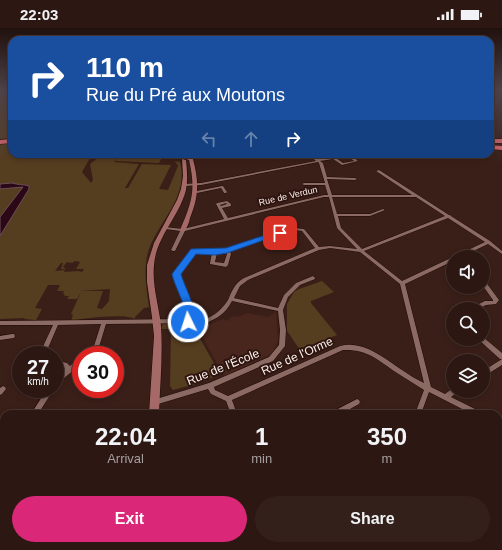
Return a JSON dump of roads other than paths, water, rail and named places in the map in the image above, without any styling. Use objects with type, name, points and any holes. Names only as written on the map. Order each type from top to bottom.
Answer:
[{"type":"street","points":[[154,410],[157,322],[151,281],[151,258],[155,246],[177,209],[185,185],[186,158]]},
{"type":"street","points":[[173,250],[183,230],[197,192],[197,184],[191,159],[189,158]]},
{"type":"street","points":[[316,158],[319,160],[327,184],[339,228],[362,251],[402,282],[428,388],[420,410]]},
{"type":"street","points":[[185,185],[333,158],[342,164],[356,161],[352,158]]},
{"type":"street","points":[[378,171],[449,216],[502,253]]},
{"type":"street","points":[[325,178],[355,179]]},
{"type":"street","points":[[304,184],[327,184]]},
{"type":"street","points":[[197,192],[222,187],[225,192]]},
{"type":"street","name":"Rue de Verdun","points":[[166,228],[183,230],[330,196],[417,196]]},
{"type":"street","points":[[220,207],[227,220]]},
{"type":"street","points":[[335,215],[370,215],[384,210]]},
{"type":"street","points":[[0,323],[56,324],[205,321],[212,319],[226,307],[237,284],[241,281],[318,250],[330,247],[362,251],[449,216]]},
{"type":"street","points":[[188,322],[189,308],[176,274],[194,251],[215,252],[227,250],[295,229],[303,230],[318,250]]},
{"type":"street","points":[[472,250],[488,242]]},
{"type":"street","points":[[215,252],[212,263],[226,265],[229,254],[227,250]]},
{"type":"street","points":[[402,282],[446,262]]},
{"type":"street","points":[[230,299],[280,310],[290,290],[298,284],[313,278]]},
{"type":"street","points":[[490,292],[496,300],[494,303],[490,303]]},
{"type":"street","name":"Rue de l'École","points":[[154,402],[210,386],[265,363],[279,351],[283,339],[280,310]]},
{"type":"street","points":[[95,346],[98,343],[104,323]]},
{"type":"street","points":[[46,346],[56,324]]},
{"type":"street","points":[[0,338],[12,336]]},
{"type":"street","points":[[488,346],[502,361],[490,369]]},
{"type":"street","name":"Rue de l'Orme","points":[[228,399],[342,348],[348,347],[359,349],[383,358],[406,376],[471,410]]},
{"type":"street","points":[[64,365],[69,369]]},
{"type":"street","points":[[64,374],[72,367]]},
{"type":"street","points":[[210,386],[213,392],[228,399],[232,410]]},
{"type":"street","points":[[37,410],[45,398]]},
{"type":"street","points":[[342,410],[357,402]]}]
